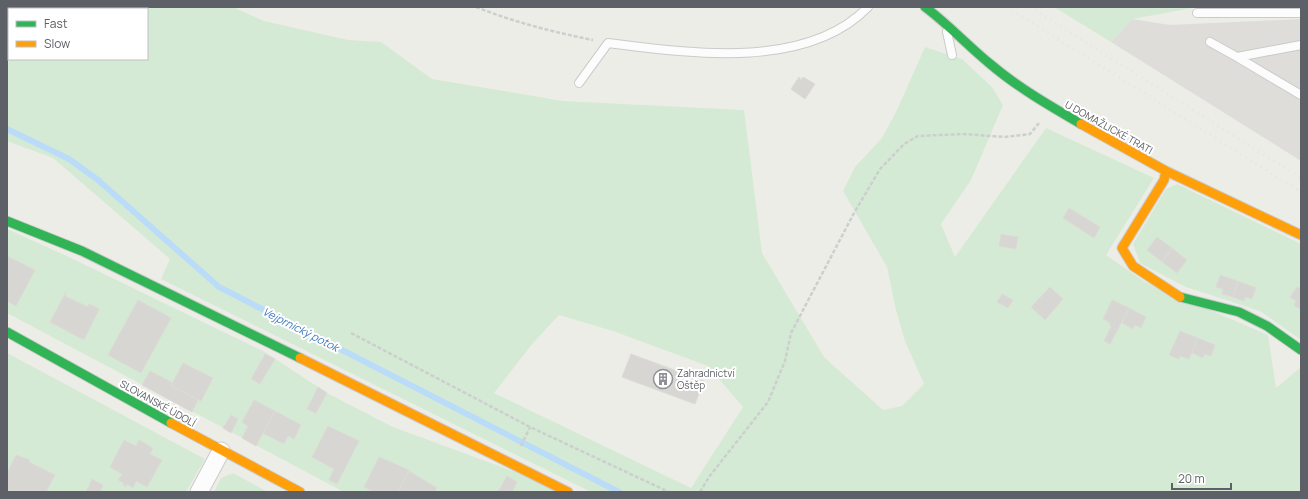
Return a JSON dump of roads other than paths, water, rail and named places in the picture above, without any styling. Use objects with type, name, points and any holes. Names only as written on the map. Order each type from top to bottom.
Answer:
[{"type":"street","name":"U DOMAŽLICKÉ TRATI","points":[[925,7],[946,23],[990,64],[1051,107],[1166,171],[1301,236]]},
{"type":"street","points":[[1166,171],[1164,180],[1122,248],[1133,266],[1177,296],[1239,312],[1267,326],[1301,350]]},
{"type":"street","points":[[7,221],[82,251],[418,416],[568,492]]},
{"type":"street","name":"SLOVANSKÉ ÚDOLÍ","points":[[7,332],[221,451],[300,492]]},
{"type":"street","points":[[199,492],[221,451]]},
{"type":"lane","points":[[579,82],[608,43],[655,49],[723,52],[783,49],[824,38],[859,16],[868,7]]},
{"type":"lane","points":[[1197,14],[1301,14]]},
{"type":"lane","points":[[946,23],[952,55]]},
{"type":"lane","points":[[1210,42],[1301,95]]},
{"type":"lane","points":[[1237,57],[1301,45]]},
{"type":"waterway","name":"Vejprnický potok","points":[[7,129],[69,159],[98,180],[219,287],[619,492]]},
{"type":"railway","points":[[1007,7],[1301,192]]},
{"type":"railway","points":[[1030,7],[1301,178]]},
{"type":"place","name":"Zahradnictví Oštěp","points":[[663,379]]}]
